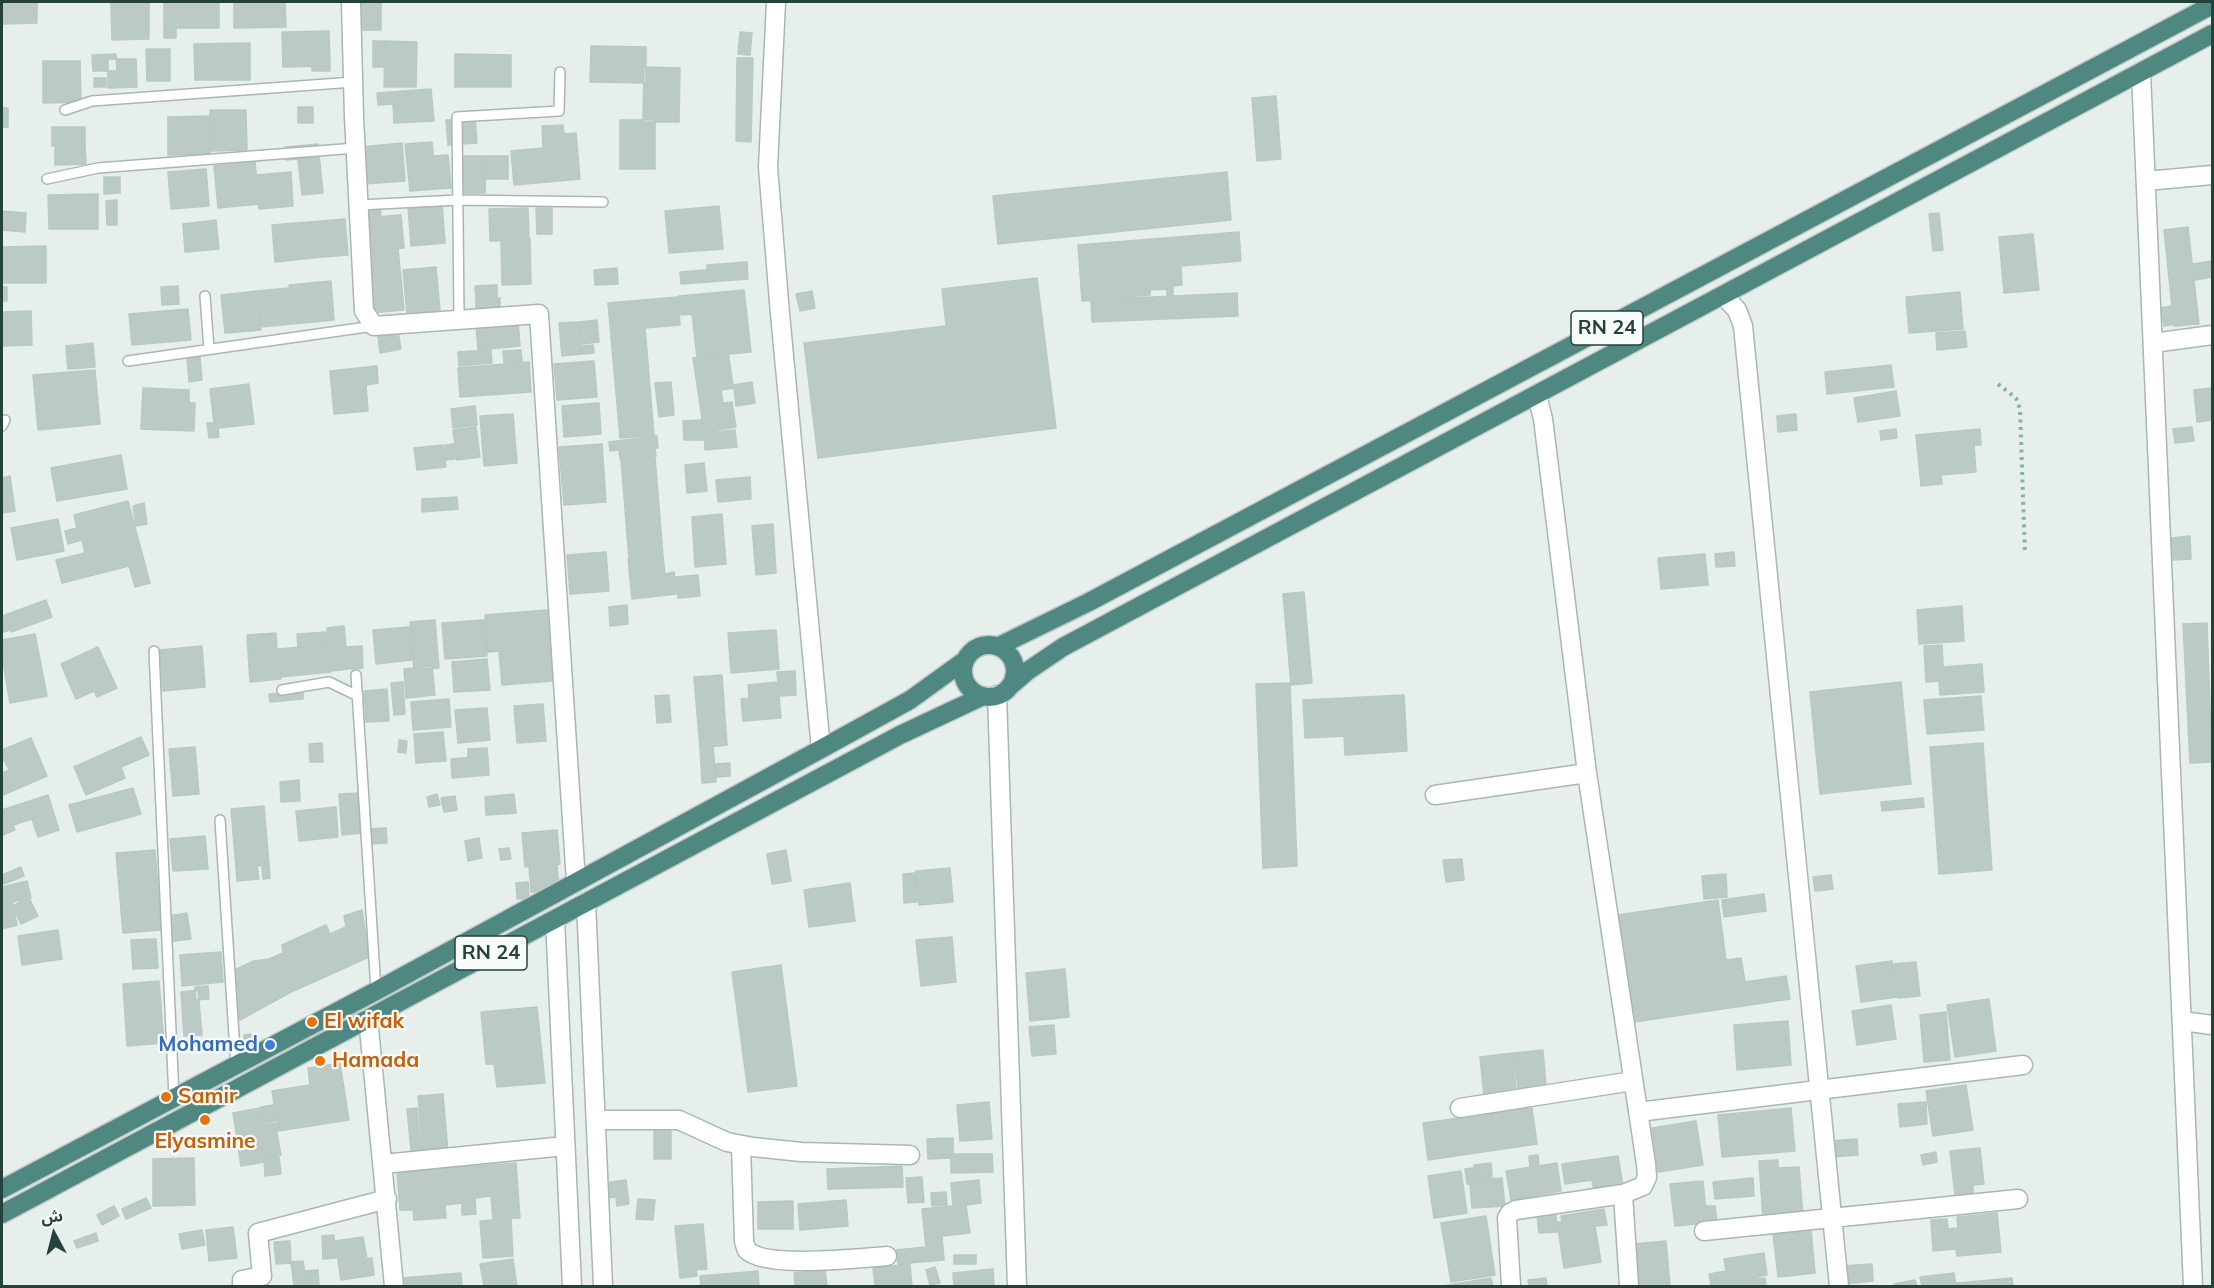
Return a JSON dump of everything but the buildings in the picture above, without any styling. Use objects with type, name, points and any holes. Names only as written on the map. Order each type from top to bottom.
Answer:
[{"type":"highway","name":"RN 24","points":[[999,646],[1131,580],[2212,5]]},
{"type":"highway","name":"RN 24","points":[[2,1214],[900,735],[996,693],[1063,647],[2212,34]]},
{"type":"highway","points":[[982,645],[999,646],[1006,651],[1014,664],[1015,672],[996,693],[975,693],[964,679],[964,661],[968,654],[982,645]]},
{"type":"highway","name":"RN 24","points":[[2,1189],[376,991],[822,749],[910,699],[964,661]]},
{"type":"street","points":[[351,2],[364,312],[374,326],[459,318],[539,314],[576,882]]},
{"type":"street","points":[[776,2],[768,167],[822,749]]},
{"type":"street","points":[[2141,72],[2193,1287]]},
{"type":"street","points":[[2146,181],[2212,175]]},
{"type":"street","points":[[1723,295],[1737,309],[1743,326],[1839,1287]]},
{"type":"street","points":[[2153,343],[2212,335]]},
{"type":"street","points":[[1511,1287],[1508,1218],[1510,1213],[1516,1210],[1623,1194],[1643,1186],[1647,1177],[1587,773],[1543,419],[1537,395]]},
{"type":"street","points":[[996,693],[1017,1287]]},
{"type":"street","points":[[1436,795],[1587,773]]},
{"type":"street","points":[[586,902],[603,1287]]},
{"type":"street","points":[[555,919],[572,1287]]},
{"type":"street","points":[[368,1018],[394,1287]]},
{"type":"street","points":[[2182,1021],[2212,1025]]},
{"type":"street","points":[[1638,1112],[2023,1065]]},
{"type":"street","points":[[1460,1108],[1633,1081]]},
{"type":"street","points":[[596,1120],[679,1120],[728,1142],[741,1145],[801,1152],[910,1155]]},
{"type":"street","points":[[741,1145],[744,1241],[747,1249],[758,1256],[789,1261],[887,1256]]},
{"type":"street","points":[[383,1164],[565,1146]]},
{"type":"street","points":[[1623,1194],[1629,1287]]},
{"type":"street","points":[[1704,1231],[2018,1199]]},
{"type":"street","points":[[242,1287],[242,1280],[262,1276],[258,1233],[387,1200]]},
{"type":"lane","points":[[459,318],[457,117],[559,111],[560,72]]},
{"type":"lane","points":[[64,110],[92,101],[354,82]]},
{"type":"lane","points":[[47,179],[98,168],[356,148]]},
{"type":"lane","points":[[359,205],[458,200],[603,202]]},
{"type":"lane","points":[[205,296],[209,350]]},
{"type":"lane","points":[[128,361],[374,326]]},
{"type":"lane","points":[[154,651],[174,1099]]},
{"type":"lane","points":[[356,675],[376,991]]},
{"type":"lane","points":[[282,690],[329,682],[358,696]]},
{"type":"lane","points":[[220,820],[236,1066]]},
{"type":"lane","points":[[2,1183],[2,1189]]},
{"type":"path","points":[[1998,384],[2016,398],[2020,409],[2025,554]]},
{"type":"place","name":"El wifak","points":[[312,1022]]},
{"type":"place","name":"Mohamed","points":[[270,1045]]},
{"type":"place","name":"Hamada","points":[[320,1061]]},
{"type":"place","name":"Samir","points":[[166,1097]]},
{"type":"place","name":"Elyasmine","points":[[205,1120]]}]
